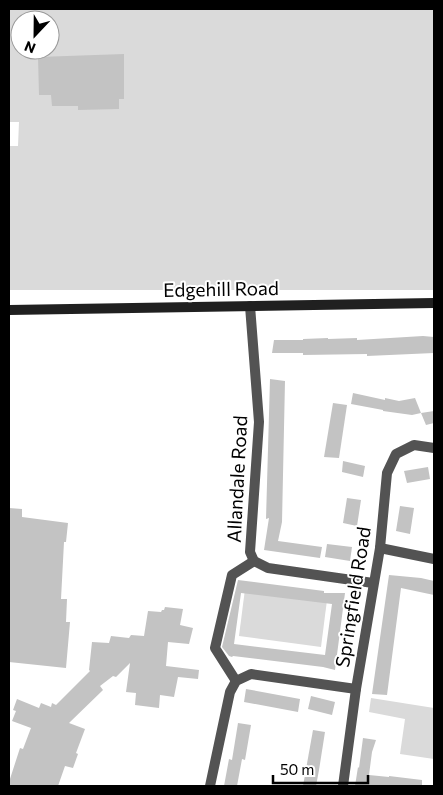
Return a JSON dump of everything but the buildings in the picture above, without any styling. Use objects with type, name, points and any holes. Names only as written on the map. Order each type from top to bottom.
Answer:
[{"type":"street","name":"Edgehill Road","points":[[9,310],[434,303]]},
{"type":"street","name":"Allandale Road","points":[[250,306],[259,422],[250,552],[254,561],[268,568],[373,583]]},
{"type":"street","name":"Springfield Road","points":[[343,786],[356,688],[380,548],[387,473],[396,454],[414,445],[434,448]]},
{"type":"street","points":[[380,548],[434,559]]},
{"type":"street","points":[[236,681],[216,648],[232,575],[254,561]]},
{"type":"street","points":[[210,786],[230,692],[236,681],[251,674],[356,688]]},
{"type":"shaded area","points":[[9,9],[434,9],[434,290],[9,290],[9,146],[18,146],[19,122],[9,122]]},
{"type":"shaded area","points":[[245,589],[327,600],[321,647],[239,636]]},
{"type":"shaded area","points":[[371,698],[434,708],[434,759],[400,754],[405,719],[369,712]]}]
